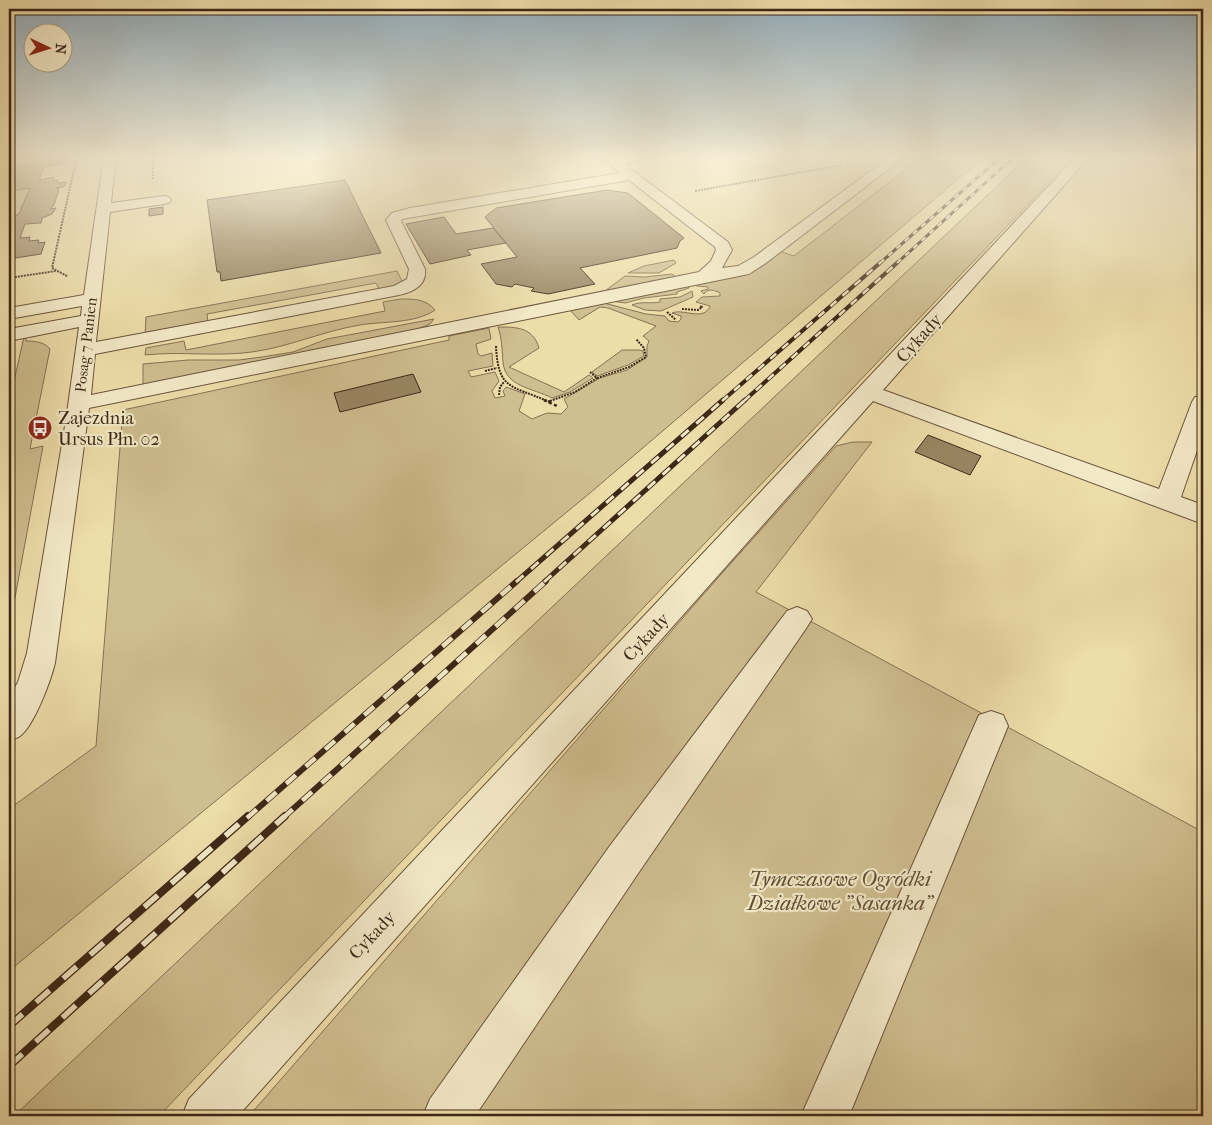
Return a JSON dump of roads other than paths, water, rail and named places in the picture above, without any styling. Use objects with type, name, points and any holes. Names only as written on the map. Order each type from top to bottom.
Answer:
[{"type":"street","points":[[85,350],[399,290],[414,284],[418,276],[417,269],[393,220],[397,216],[428,208]]},
{"type":"street","points":[[675,208],[722,245],[724,250],[721,259],[704,276]]},
{"type":"street","points":[[78,404],[704,276],[742,270],[760,260],[829,208]]},
{"type":"street","name":"Cykady","points":[[206,1116],[1036,208]]},
{"type":"street","name":"Posag 7 Panien","points":[[9,726],[28,696],[38,674],[42,653],[78,404],[103,209]]},
{"type":"street","points":[[9,313],[92,299]]},
{"type":"street","points":[[9,335],[89,320]]},
{"type":"street","points":[[870,392],[1203,515]]},
{"type":"street","points":[[1167,502],[1203,402]]},
{"type":"street","points":[[447,1116],[623,861],[797,619]]},
{"type":"street","points":[[824,1116],[991,726]]},
{"type":"railway","points":[[880,263],[942,208]]},
{"type":"railway","points":[[897,263],[957,208]]},
{"type":"railway","points":[[722,401],[881,262]]},
{"type":"railway","points":[[744,401],[898,262]]},
{"type":"railway","points":[[516,582],[723,400]]},
{"type":"railway","points":[[544,582],[745,400]]},
{"type":"railway","points":[[247,818],[517,581]]},
{"type":"railway","points":[[283,818],[546,581]]},
{"type":"railway","points":[[9,1026],[248,816]]},
{"type":"railway","points":[[9,1066],[285,816]]},
{"type":"place","name":"Zajezdnia Ursus Płn. 02","points":[[40,428]]},
{"type":"park label","name":"Tymczasowe Ogródki Działkowe \"Sasanka\"","points":[[840,891]]}]
